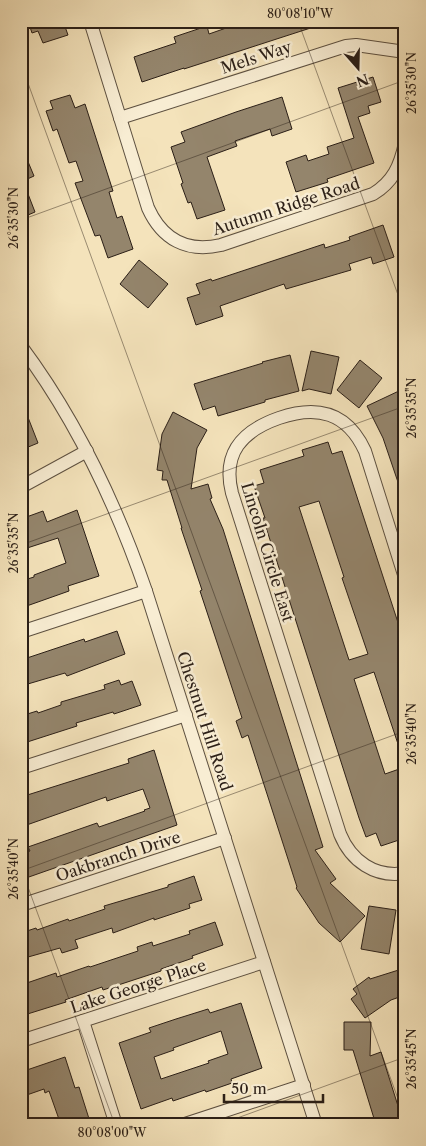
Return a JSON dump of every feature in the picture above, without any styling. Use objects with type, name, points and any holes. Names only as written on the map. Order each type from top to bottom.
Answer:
[{"type":"street","name":"Autumn Ridge Road","points":[[90,21],[152,217],[172,239],[181,243],[201,248],[221,245],[373,194],[381,189],[395,174],[405,143]]},
{"type":"street","name":"Mels Way","points":[[120,118],[346,46],[356,45],[405,52]]},
{"type":"street","name":"Chestnut Hill Road","points":[[21,346],[62,406],[87,451],[116,511],[146,591],[316,1125]]},
{"type":"street","name":"Lincoln Circle East","points":[[405,578],[361,442],[348,426],[340,420],[322,413],[302,412],[261,424],[245,436],[231,462],[229,484],[340,834],[349,852],[364,865],[383,873],[405,873]]},
{"type":"street","points":[[21,487],[87,451]]},
{"type":"street","points":[[21,632],[146,591]]},
{"type":"street","points":[[21,768],[186,714]]},
{"type":"street","name":"Oakbranch Drive","points":[[21,904],[225,838]]},
{"type":"street","name":"Lake George Place","points":[[21,1041],[264,962]]},
{"type":"street","points":[[83,1021],[116,1125]]},
{"type":"street","points":[[182,1125],[304,1085]]},
{"type":"building","points":[[28,21],[63,21],[68,35],[43,43],[38,31],[32,33]]},
{"type":"building","points":[[227,21],[325,21],[326,23],[142,82],[134,57],[176,43],[174,37],[207,26],[209,34],[229,27]]},
{"type":"building","points":[[373,77],[381,102],[368,106],[370,113],[358,117],[374,163],[327,179],[328,182],[296,192],[286,162],[306,155],[308,161],[329,154],[327,147],[354,138],[338,88]]},
{"type":"building","points":[[70,95],[75,108],[85,104],[113,191],[109,192],[117,218],[122,216],[133,249],[108,258],[100,235],[95,236],[75,183],[83,181],[76,161],[69,163],[57,129],[53,131],[46,111],[53,109],[50,101]]},
{"type":"building","points":[[282,97],[292,129],[272,136],[270,129],[235,141],[237,146],[207,157],[225,210],[197,219],[191,202],[188,203],[181,184],[183,183],[171,147],[185,142],[181,132]]},
{"type":"building","points":[[21,145],[34,176],[23,181],[35,212],[21,218]]},
{"type":"building","points":[[383,225],[394,257],[373,264],[371,257],[349,264],[351,270],[286,289],[284,284],[220,306],[223,316],[196,325],[187,298],[200,294],[196,284],[211,279],[212,281],[324,244],[325,248],[350,240],[349,237]]},
{"type":"building","points":[[139,260],[168,284],[148,308],[120,284]]},
{"type":"building","points":[[311,351],[339,357],[331,394],[309,389],[302,391]]},
{"type":"building","points":[[290,355],[299,391],[218,416],[215,406],[203,410],[194,384]]},
{"type":"building","points":[[360,360],[382,378],[359,408],[337,390]]},
{"type":"building","points":[[401,390],[405,398],[405,494],[402,494],[383,438],[367,406]]},
{"type":"building","points":[[21,403],[38,443],[21,450]]},
{"type":"building","points":[[173,412],[207,430],[197,448],[191,489],[208,484],[212,498],[210,499],[223,529],[323,847],[315,850],[336,879],[330,883],[365,916],[340,942],[319,923],[296,888],[248,735],[242,738],[236,721],[242,718],[200,591],[202,590],[167,480],[162,480],[163,471],[157,470],[162,434]]},
{"type":"building","points":[[328,442],[332,454],[342,451],[405,644],[405,759],[403,759],[374,672],[354,679],[385,774],[405,767],[405,821],[401,822],[405,838],[381,846],[376,833],[366,837],[359,818],[254,486],[264,483],[260,470],[304,456],[302,450]],"holes":[[[319,501],[344,577],[342,578],[368,654],[349,660],[299,507]]]},
{"type":"building","points":[[77,510],[99,576],[68,586],[69,591],[21,608],[21,581],[66,563],[58,538],[21,550],[21,519],[43,511],[47,522]]},
{"type":"building","points":[[117,631],[125,654],[67,676],[65,673],[21,686],[21,660],[84,639],[85,642]]},
{"type":"building","points":[[119,680],[121,685],[132,681],[141,705],[76,723],[77,726],[21,744],[21,716],[37,711],[38,713],[61,705],[61,702],[105,689],[104,685]]},
{"type":"building","points":[[154,750],[177,825],[26,878],[21,863],[21,854],[30,851],[28,847],[97,823],[99,827],[150,808],[143,789],[107,801],[106,797],[21,827],[21,797],[129,763],[128,759]]},
{"type":"building","points":[[194,876],[202,900],[189,904],[190,908],[154,920],[154,918],[113,933],[112,928],[75,940],[78,948],[62,953],[60,948],[21,959],[21,933],[36,928],[37,930],[68,919],[69,921],[105,909],[104,906],[168,887],[168,885]]},
{"type":"building","points":[[369,906],[396,910],[389,954],[361,949]]},
{"type":"building","points":[[215,922],[223,945],[161,969],[161,971],[103,990],[102,987],[65,1000],[66,1002],[21,1016],[21,985],[56,973],[57,977],[90,967],[138,951],[137,947],[152,942],[153,946],[190,934],[189,931]]},
{"type":"building","points":[[405,968],[405,995],[391,1000],[365,1018],[351,999],[357,994],[353,989],[369,977],[370,979]]},
{"type":"building","points":[[241,1003],[262,1068],[231,1079],[232,1083],[206,1092],[205,1090],[173,1101],[172,1098],[141,1109],[119,1043],[151,1032],[149,1028],[176,1019],[208,1009],[210,1013]],"holes":[[[221,1031],[228,1054],[208,1061],[209,1063],[161,1079],[154,1057],[174,1050],[173,1048]]]},
{"type":"building","points":[[344,1022],[371,1022],[370,1056],[381,1052],[404,1125],[376,1125],[353,1050],[344,1050]]},
{"type":"building","points":[[65,1057],[75,1088],[79,1087],[91,1125],[61,1125],[49,1091],[45,1093],[44,1089],[21,1097],[21,1072]]}]
